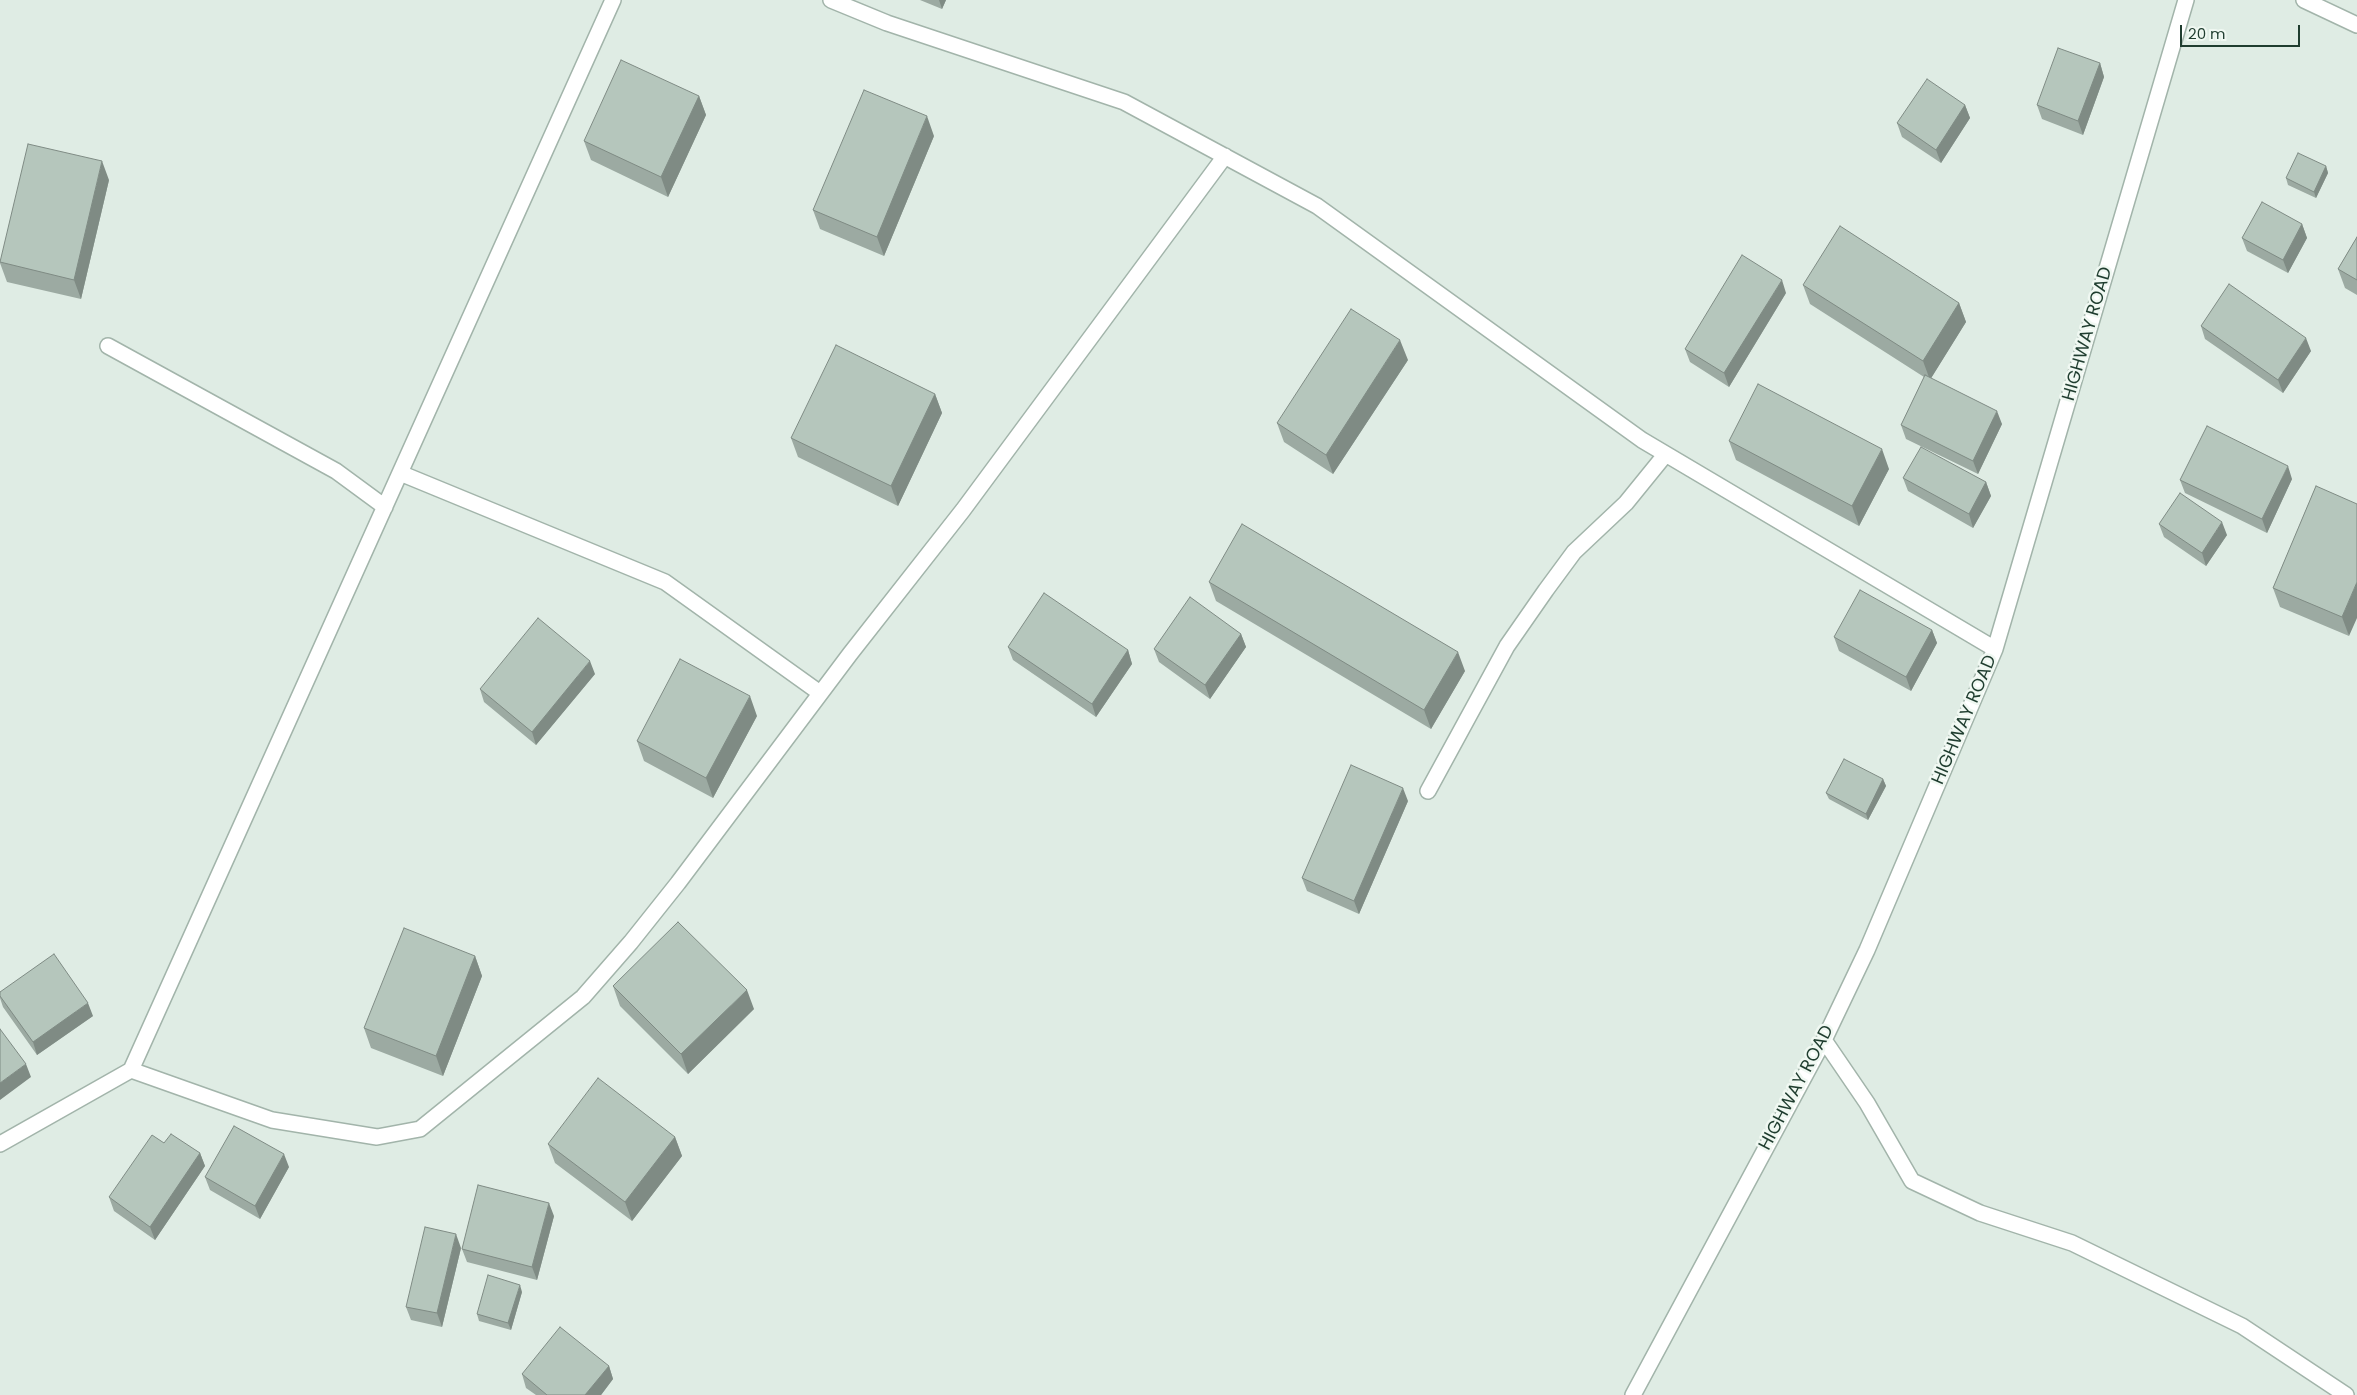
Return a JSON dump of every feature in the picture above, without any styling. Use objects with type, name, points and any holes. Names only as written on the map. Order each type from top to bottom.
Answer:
[{"type":"street","points":[[0,1144],[131,1070],[613,0]]},
{"type":"street","points":[[831,0],[887,23],[1124,102],[1317,206],[1665,455],[1995,649]]},
{"type":"street","name":"HIGHWAY ROAD","points":[[1633,1395],[1824,1040],[1867,950],[1995,649],[2186,0]]},
{"type":"street","points":[[2304,0],[2357,26]]},
{"type":"street","points":[[131,1070],[272,1120],[377,1137],[420,1129],[583,997],[672,890],[820,693],[962,510],[1225,156]]},
{"type":"street","points":[[108,346],[336,471],[385,507]]},
{"type":"street","points":[[1428,791],[1507,646],[1546,590],[1574,552],[1626,503],[1665,455]]},
{"type":"street","points":[[400,474],[665,582],[820,693]]},
{"type":"street","points":[[1824,1040],[1868,1104],[1912,1181],[1980,1213],[2072,1243],[2242,1326],[2346,1395]]},
{"type":"building","points":[[2058,48],[2100,63],[2078,121],[2037,105]]},
{"type":"building","points":[[621,60],[699,96],[661,177],[584,141]]},
{"type":"building","points":[[1927,79],[1965,105],[1936,150],[1897,123]]},
{"type":"building","points":[[864,90],[927,116],[877,237],[813,210]]},
{"type":"building","points":[[28,144],[102,161],[74,280],[0,262]]},
{"type":"building","points":[[2298,153],[2326,166],[2314,192],[2286,178]]},
{"type":"building","points":[[2262,202],[2302,224],[2283,260],[2242,238]]},
{"type":"building","points":[[1840,226],[1959,303],[1923,361],[1803,285]]},
{"type":"building","points":[[2357,237],[2357,280],[2338,269]]},
{"type":"building","points":[[1742,255],[1782,280],[1724,373],[1685,349]]},
{"type":"building","points":[[2229,284],[2306,338],[2278,380],[2201,326]]},
{"type":"building","points":[[1351,309],[1400,340],[1326,455],[1277,423]]},
{"type":"building","points":[[836,345],[935,394],[891,486],[791,438]]},
{"type":"building","points":[[1925,375],[1997,411],[1973,461],[1901,425]]},
{"type":"building","points":[[1758,384],[1882,449],[1852,506],[1729,441]]},
{"type":"building","points":[[2207,426],[2288,466],[2262,519],[2180,480]]},
{"type":"building","points":[[1921,447],[1986,482],[1969,514],[1903,478]]},
{"type":"building","points":[[2316,486],[2357,504],[2357,582],[2342,617],[2273,588]]},
{"type":"building","points":[[2180,493],[2222,522],[2202,553],[2159,524]]},
{"type":"building","points":[[1242,524],[1458,652],[1424,710],[1209,582]]},
{"type":"building","points":[[1860,590],[1932,630],[1906,677],[1834,637]]},
{"type":"building","points":[[1044,593],[1128,650],[1092,704],[1008,647]]},
{"type":"building","points":[[1190,597],[1241,634],[1205,685],[1154,649]]},
{"type":"building","points":[[538,618],[590,661],[532,732],[480,689]]},
{"type":"building","points":[[680,659],[750,696],[706,778],[637,741]]},
{"type":"building","points":[[1844,759],[1883,779],[1866,814],[1826,793]]},
{"type":"building","points":[[1351,765],[1403,788],[1354,901],[1302,878]]},
{"type":"building","points":[[678,922],[747,990],[681,1054],[613,986]]},
{"type":"building","points":[[404,928],[475,956],[436,1056],[364,1028]]},
{"type":"building","points":[[54,954],[88,1003],[33,1042],[0,996],[0,992]]},
{"type":"building","points":[[0,1029],[26,1064],[0,1083]]},
{"type":"building","points":[[598,1078],[675,1137],[625,1202],[548,1144]]},
{"type":"building","points":[[234,1126],[284,1154],[255,1206],[205,1177]]},
{"type":"building","points":[[171,1134],[200,1153],[150,1227],[109,1197],[152,1135],[164,1143]]},
{"type":"building","points":[[478,1185],[549,1203],[532,1267],[462,1249]]},
{"type":"building","points":[[425,1227],[456,1234],[437,1313],[406,1307]]},
{"type":"building","points":[[488,1275],[520,1285],[508,1323],[477,1314]]},
{"type":"building","points":[[560,1327],[609,1366],[585,1395],[547,1395],[522,1374]]}]
